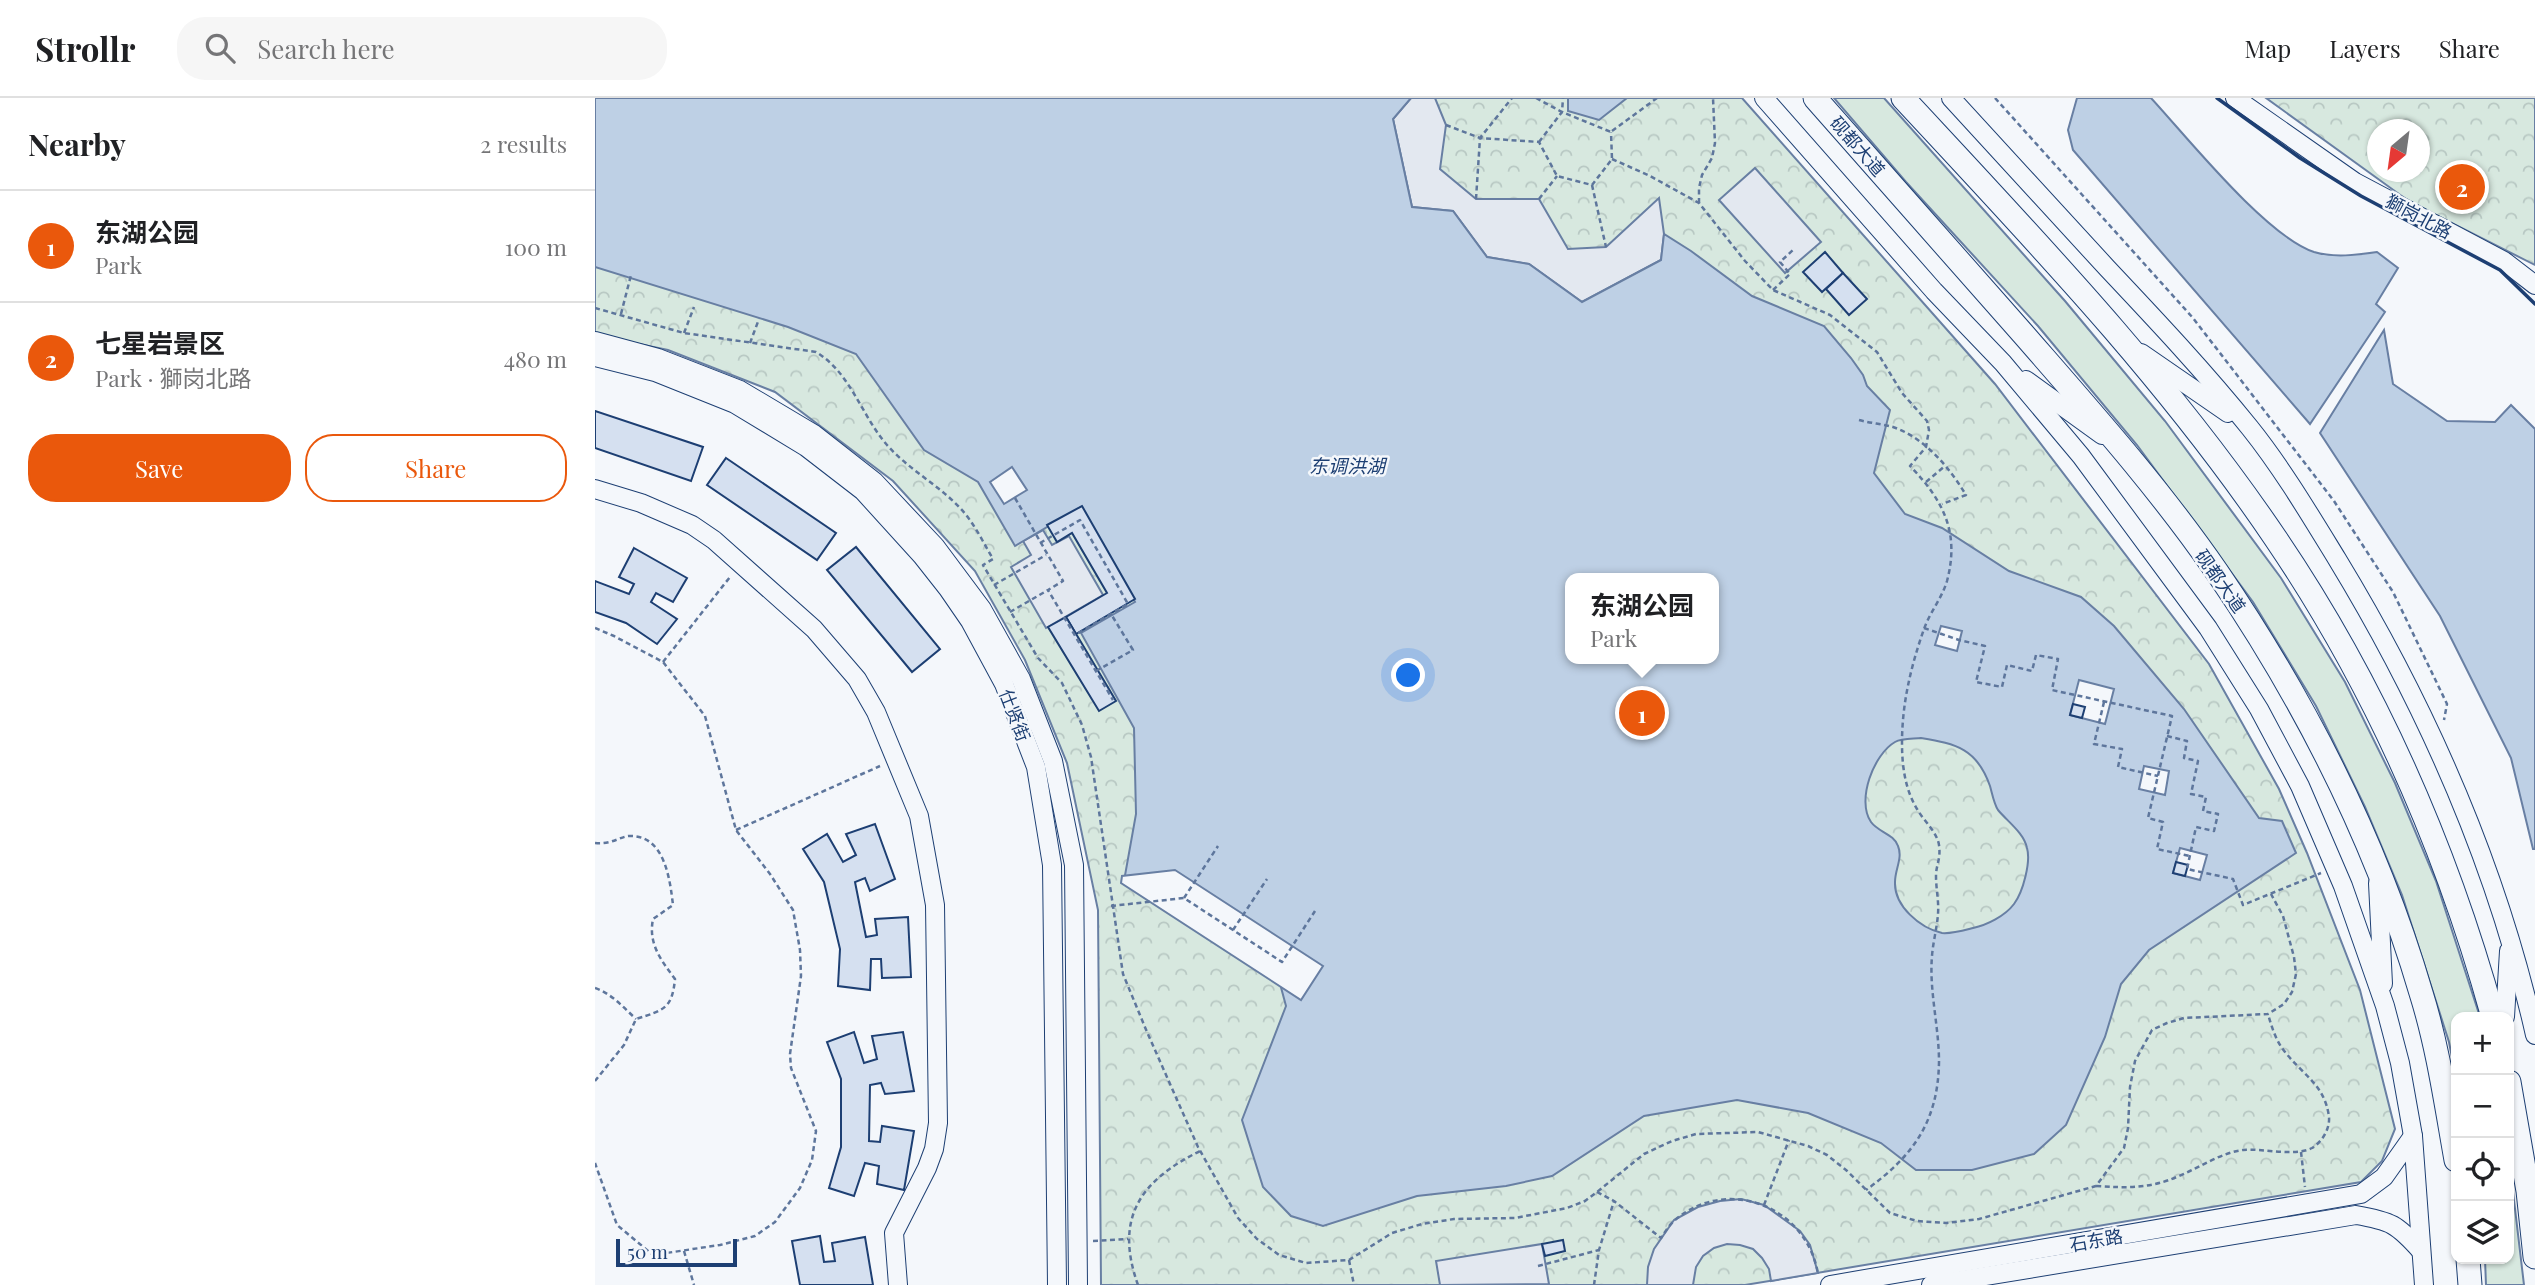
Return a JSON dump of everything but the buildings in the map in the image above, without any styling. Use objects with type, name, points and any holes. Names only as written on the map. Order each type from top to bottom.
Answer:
[{"type":"main road","name":"砚都大道","points":[[1815,98],[2127,453],[2216,570],[2258,635],[2329,761],[2377,869],[2422,994],[2440,1068],[2452,1138]]},
{"type":"main road","points":[[1903,98],[2039,244],[2124,341],[2192,423],[2269,528],[2348,657],[2413,786],[2465,922],[2492,1012]]},
{"type":"main road","points":[[2514,1111],[2528,1191],[2535,1257]]},
{"type":"main road","points":[[2468,1264],[2470,1285]]},
{"type":"street","points":[[1764,98],[1934,291],[2003,363],[2081,456],[2208,628],[2259,709],[2300,786],[2335,867],[2385,1006],[2400,1063],[2413,1136],[2424,1285]]},
{"type":"street","points":[[1951,98],[2164,329],[2251,429],[2318,528],[2400,670],[2439,751],[2490,878],[2510,939],[2535,1035]]},
{"type":"street","name":"獅岗北路","points":[[2235,98],[2355,182],[2504,261],[2535,285]]},
{"type":"street","points":[[595,341],[658,358],[740,390],[814,434],[874,481],[935,546],[961,579],[982,609],[1021,679],[1053,761],[1073,865],[1078,1285]]},
{"type":"street","points":[[2124,341],[2251,429]]},
{"type":"street","name":"仕贤街","points":[[595,357],[655,372],[735,404],[806,447],[863,491],[948,589],[970,621],[1004,684],[1036,767],[1052,865],[1057,1285]]},
{"type":"street","points":[[2003,363],[2127,453]]},
{"type":"street","points":[[595,489],[641,503],[692,525],[714,540],[814,629],[857,679],[876,712],[919,816],[935,905],[938,1123],[934,1149],[927,1168],[894,1233],[898,1285]]},
{"type":"street","points":[[2377,869],[2385,1006]]},
{"type":"street","points":[[2505,1012],[2510,939]]},
{"type":"street","name":"石东路","points":[[1830,1285],[2361,1194],[2384,1177],[2413,1136]]},
{"type":"street","name":"石东路","points":[[1931,1285],[2356,1215],[2389,1221],[2421,1251]]},
{"type":"path","points":[[1476,199],[1480,138],[1512,98]]},
{"type":"path","points":[[1536,98],[1611,132]]},
{"type":"path","points":[[1539,142],[1562,112],[1563,98]]},
{"type":"path","points":[[1611,132],[1657,98]]},
{"type":"path","points":[[1699,203],[1702,175],[1712,158],[1715,144],[1713,98]]},
{"type":"path","points":[[1446,125],[1480,138],[1539,142]]},
{"type":"path","points":[[1592,185],[1612,159],[1611,132]]},
{"type":"path","points":[[1539,142],[1557,176],[1592,185]]},
{"type":"path","points":[[1612,159],[1699,203],[1745,261],[1773,290],[1830,315],[1877,352],[1902,393],[1927,421],[1929,430],[1926,447],[1910,466],[1942,504],[1952,549],[1947,582],[1924,628],[1906,689],[1902,742],[1903,767],[1908,789],[1938,842],[1941,860],[1936,874],[1938,914],[1931,982],[1939,1060],[1933,1105],[1915,1146],[1901,1163],[1866,1190]]},
{"type":"path","points":[[1539,199],[1557,176]]},
{"type":"path","points":[[1592,185],[1606,247]]},
{"type":"path","points":[[1773,290],[1790,274],[1780,262],[1793,250]]},
{"type":"path","points":[[621,314],[631,275]]},
{"type":"path","points":[[684,333],[694,307]]},
{"type":"path","points":[[595,308],[684,333],[816,352],[830,360],[842,373],[872,427],[889,447],[961,509],[993,559],[983,565],[994,585],[1038,658],[1062,683],[1082,725],[1093,769],[1123,974],[1200,1151],[1238,1218],[1257,1239],[1279,1255],[1305,1263],[1349,1260],[1392,1233],[1422,1224],[1454,1219],[1515,1218],[1567,1208],[1585,1201],[1644,1154],[1696,1134],[1758,1132],[1789,1140],[1827,1155],[1890,1213],[1917,1221],[1946,1223],[1979,1219],[2096,1186],[2133,1188],[2157,1184],[2180,1176],[2217,1157],[2241,1150],[2301,1152],[2313,1148],[2326,1133],[2329,1120],[2326,1105],[2318,1087],[2286,1054],[2275,1038],[2268,1014]]},
{"type":"path","points":[[750,343],[759,318]]},
{"type":"path","points":[[1859,420],[1892,427],[1926,447],[1946,466],[1966,495],[1942,504]]},
{"type":"path","points":[[1926,482],[1946,466]]},
{"type":"path","points":[[1010,612],[1063,581],[1015,498]]},
{"type":"path","points":[[1040,543],[1080,520],[1128,604],[1075,635]]},
{"type":"path","points":[[994,585],[1047,554]]},
{"type":"path","points":[[663,662],[741,564]]},
{"type":"path","points":[[1048,590],[1113,700]]},
{"type":"path","points":[[1096,671],[1133,650],[1111,614]]},
{"type":"path","points":[[595,628],[663,662],[705,716],[736,830],[770,874],[793,910],[800,950],[800,976],[790,1054],[791,1068],[816,1131],[812,1160],[800,1188],[775,1222],[755,1236],[720,1245],[653,1255],[617,1225],[595,1163]]},
{"type":"path","points":[[1924,628],[1985,646],[1976,682],[2002,688],[2007,665],[2032,671],[2036,655],[2058,659],[2052,691],[2172,716],[2148,818],[2163,822],[2157,849],[2190,856]]},
{"type":"path","points":[[2105,702],[2094,744],[2122,750],[2118,767],[2158,776]]},
{"type":"path","points":[[2167,736],[2187,741],[2184,758],[2197,761],[2191,794],[2206,797],[2203,811],[2218,814],[2214,831],[2196,827],[2187,869],[2233,879],[2243,905],[2335,867]]},
{"type":"path","points":[[736,830],[895,759]]},
{"type":"path","points":[[595,844],[608,845],[630,835],[647,840],[660,854],[670,876],[673,905],[653,919],[651,929],[653,944],[675,979],[673,999],[664,1009],[636,1019],[624,1045],[595,1081]]},
{"type":"path","points":[[1184,898],[1218,846]]},
{"type":"path","points":[[1233,930],[1267,879]]},
{"type":"path","points":[[2096,1186],[2124,1148],[2129,1128],[2130,1087],[2136,1061],[2152,1030],[2184,1018],[2268,1014],[2284,1004],[2293,992],[2296,974],[2290,937],[2271,894]]},
{"type":"path","points":[[1111,906],[1184,898],[1282,962],[1315,911]]},
{"type":"path","points":[[595,988],[604,991],[636,1019]]},
{"type":"path","points":[[1765,1205],[1789,1140]]},
{"type":"path","points":[[1138,1285],[1130,1265],[1128,1239],[1137,1203],[1150,1185],[1175,1164],[1200,1151]]},
{"type":"path","points":[[2301,1152],[2307,1203]]},
{"type":"path","points":[[1597,1192],[1614,1201],[1661,1237],[1674,1220],[1720,1200],[1741,1199],[1765,1205],[1800,1231],[1810,1245],[1819,1285]]},
{"type":"path","points":[[1594,1285],[1599,1250],[1614,1201]]},
{"type":"path","points":[[1077,1242],[1128,1239]]},
{"type":"path","points":[[684,1250],[694,1285]]},
{"type":"path","points":[[1538,1266],[1599,1250]]},
{"type":"path","points":[[1349,1260],[1354,1285]]},
{"type":"green space","name":"东调洪湖","points":[[595,98],[1742,98],[1995,384],[2209,664],[2279,789],[2360,990],[2395,1129],[2382,1161],[2361,1182],[1745,1285],[1101,1285],[1098,910],[1067,763],[1025,660],[975,571],[893,481],[775,392],[668,350],[595,335]]},
{"type":"green space","points":[[1834,98],[1884,98],[2065,301],[2165,421],[2281,578],[2345,682],[2395,783],[2436,881],[2478,1012],[2451,1012],[2451,1052],[2402,895],[2365,807],[2316,706],[2253,602],[2137,445],[2038,326],[1906,182]]},
{"type":"green space","points":[[2266,98],[2535,98],[2535,265],[2410,202],[2382,182],[2430,182],[2430,119],[2367,119],[2367,171]]},
{"type":"green space","points":[[2514,1200],[2524,1285],[2486,1285],[2485,1264],[2514,1264]]},
{"type":"shaded area","points":[[1411,98],[1435,98],[1446,125],[1440,169],[1476,199],[1539,199],[1568,249],[1606,247],[1659,198],[1664,234],[1661,260],[1582,302],[1529,264],[1487,257],[1453,211],[1412,207],[1393,119]]},
{"type":"shaded area","points":[[1755,168],[1821,242],[1785,273],[1719,200]]},
{"type":"shaded area","points":[[1043,530],[1052,545],[1069,536],[1103,595],[1046,628],[1011,567],[1031,555],[1023,541]]},
{"type":"shaded area","points":[[1741,1199],[1764,1205],[1800,1231],[1810,1245],[1818,1273],[1771,1281],[1769,1269],[1753,1249],[1727,1244],[1714,1248],[1703,1256],[1696,1267],[1693,1285],[1647,1285],[1648,1267],[1654,1249],[1674,1220],[1698,1207]]},
{"type":"shaded area","points":[[1542,1244],[1549,1284],[1440,1285],[1436,1261]]},
{"type":"water","name":"东调洪湖","points":[[595,98],[1411,98],[1393,119],[1412,207],[1453,211],[1487,257],[1529,264],[1582,302],[1661,260],[1664,234],[1752,296],[1824,326],[1851,358],[1867,386],[1890,410],[1874,473],[1905,514],[1942,528],[2009,571],[2081,597],[2114,626],[2184,709],[2259,818],[2282,821],[2296,853],[2149,950],[2121,984],[2105,1037],[2066,1125],[2034,1154],[1972,1170],[1916,1170],[1881,1143],[1808,1113],[1737,1100],[1644,1116],[1552,1176],[1506,1186],[1417,1196],[1323,1226],[1291,1216],[1263,1187],[1242,1120],[1286,1006],[1279,980],[1124,881],[1136,814],[1134,728],[1081,633],[1135,602],[1081,507],[1015,546],[978,482],[924,450],[856,354],[788,327],[595,267]],"holes":[[[1921,738],[1964,750],[1979,764],[1990,786],[1995,805],[2019,833],[2028,854],[2023,885],[2010,908],[2001,916],[1978,927],[1942,933],[1917,921],[1899,899],[1895,877],[1900,855],[1898,846],[1871,822],[1865,802],[1869,778],[1874,767],[1880,756],[1895,742]]]},
{"type":"water","points":[[1568,98],[1627,98],[1599,120],[1568,111]]},
{"type":"water","points":[[2077,98],[2151,98],[2228,184],[2273,227],[2314,252],[2354,255],[2377,252],[2398,268],[2376,304],[2385,312],[2310,424],[2073,150],[2068,130]]},
{"type":"water","points":[[2384,330],[2393,384],[2447,421],[2495,422],[2511,405],[2535,429],[2535,849],[2511,758],[2440,616],[2320,433]]},
{"type":"pier","points":[[1012,467],[1027,490],[1004,504],[990,482]]},
{"type":"pier","points":[[1941,626],[1962,631],[1957,651],[1935,645]]},
{"type":"pier","points":[[2079,680],[2114,689],[2105,724],[2070,715]]},
{"type":"pier","points":[[2144,766],[2169,771],[2165,795],[2139,789]]},
{"type":"pier","points":[[2180,848],[2207,855],[2200,880],[2173,873]]},
{"type":"pier","points":[[1175,870],[1323,966],[1301,1000],[1121,883],[1122,876]]},
{"type":"wall","points":[[2217,98],[2300,158],[2361,196],[2500,270],[2535,304]]},
{"type":"place","name":"七星岩景区","points":[[2462,187]]},
{"type":"place","name":"东湖公园","points":[[1642,713]]}]
